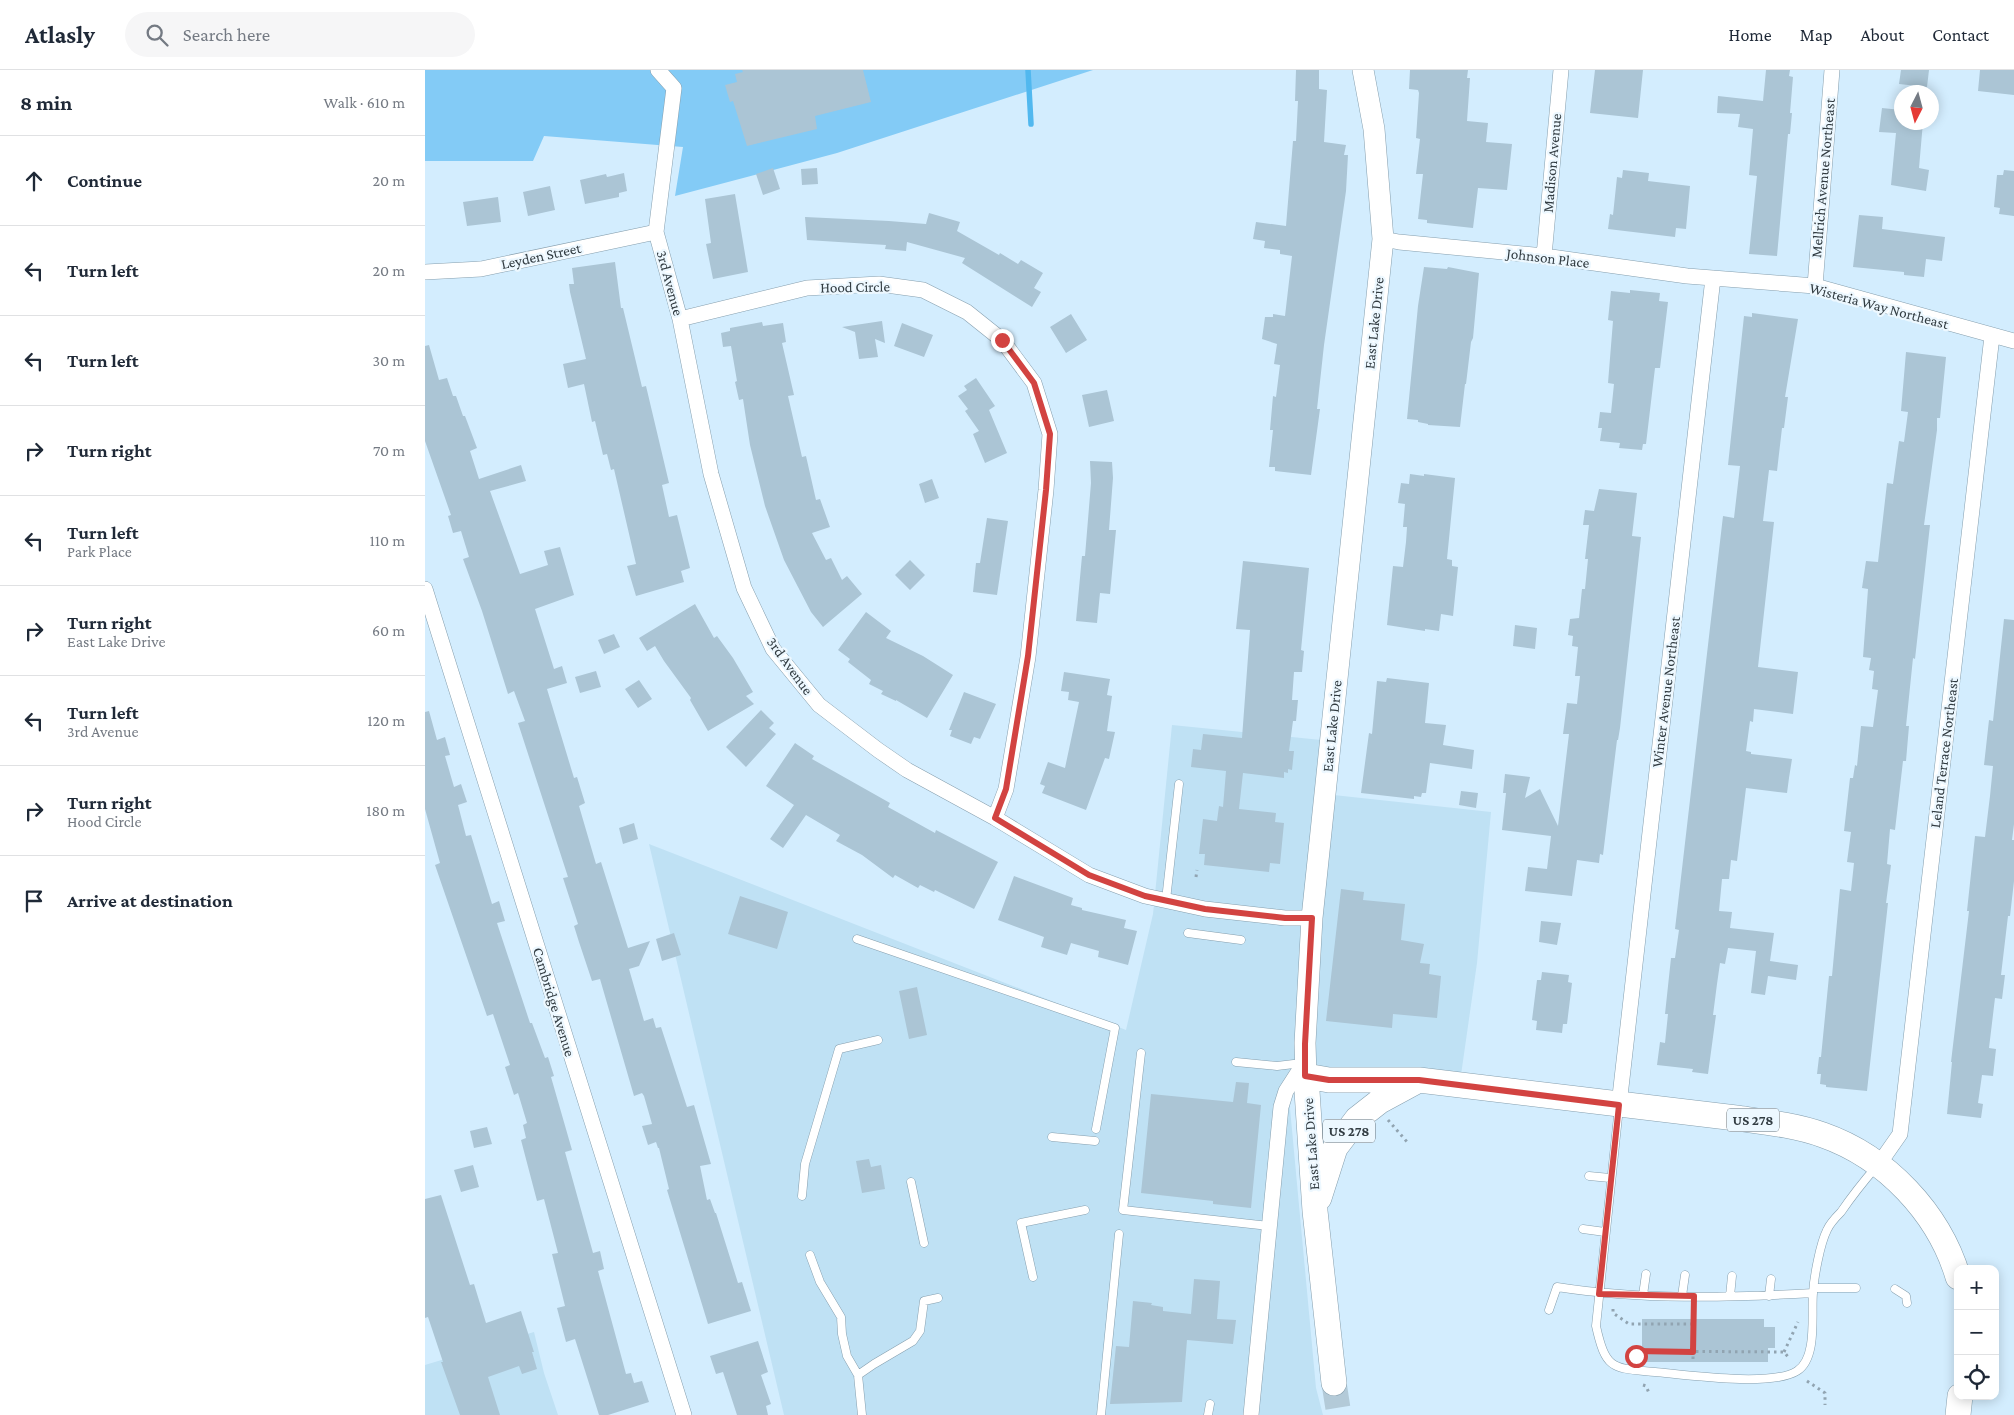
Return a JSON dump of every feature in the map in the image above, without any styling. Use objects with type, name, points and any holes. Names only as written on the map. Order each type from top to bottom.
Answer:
[{"type":"main road","name":"US 278","points":[[1305,1070],[1329,1080],[1419,1080],[1787,1125],[1823,1135],[1851,1147],[1879,1164],[1901,1185],[1921,1208],[1940,1235],[1954,1268]]},
{"type":"main road","name":"East Lake Drive","points":[[1305,1070],[1315,1211],[1334,1383]]},
{"type":"main road","name":"US 278","points":[[1315,1211],[1335,1148],[1357,1119],[1380,1101],[1419,1080]]},
{"type":"main road","points":[[1958,1415],[1960,1400]]},
{"type":"street","name":"3rd Avenue","points":[[658,70],[674,88],[656,232],[680,319],[711,474],[744,588],[773,649],[819,705],[907,770],[995,818],[1089,875],[1145,896],[1205,909],[1285,918],[1312,918]]},
{"type":"street","name":"East Lake Drive","points":[[1305,1070],[1312,918],[1383,238],[1374,130],[1363,70]]},
{"type":"street","name":"Madison Avenue","points":[[1544,256],[1561,70]]},
{"type":"street","name":"Mellrich Avenue Northeast","points":[[1815,286],[1832,70]]},
{"type":"street","name":"Leyden Street","points":[[425,272],[481,269],[656,232]]},
{"type":"street","name":"Johnson Place","points":[[1383,238],[1399,242],[1544,256],[1713,278]]},
{"type":"street","name":"Wisteria Way Northeast","points":[[1713,278],[1815,286],[2014,341]]},
{"type":"street","name":"Winter Avenue Northeast","points":[[1619,1105],[1713,278]]},
{"type":"street","name":"Hood Circle","points":[[680,319],[807,288],[879,284],[923,290],[967,312],[1002,340],[1034,383],[1050,434],[1046,490],[1028,656],[1006,789],[995,818]]},
{"type":"street","name":"Leland Terrace Northeast","points":[[1879,1164],[1899,1134],[1992,336]]},
{"type":"street","name":"Cambridge Avenue","points":[[425,589],[684,1415]]},
{"type":"street","points":[[1251,1415],[1281,1107],[1286,1091],[1305,1070]]},
{"type":"lane","points":[[1165,900],[1179,784]]},
{"type":"lane","points":[[1188,933],[1241,940]]},
{"type":"lane","points":[[857,939],[1115,1028],[1096,1128]]},
{"type":"lane","points":[[802,1196],[805,1164],[839,1049],[878,1040]]},
{"type":"lane","points":[[1141,1053],[1123,1210],[1269,1226]]},
{"type":"lane","points":[[1235,1062],[1305,1070]]},
{"type":"lane","points":[[1619,1105],[1596,1326],[1605,1358],[1616,1367],[1759,1380],[1778,1379],[1798,1371],[1807,1359],[1814,1310],[1813,1291],[1819,1256],[1827,1230],[1879,1164]]},
{"type":"lane","points":[[1052,1137],[1095,1142]]},
{"type":"lane","points":[[1589,1176],[1610,1178]]},
{"type":"lane","points":[[911,1182],[924,1243]]},
{"type":"lane","points":[[1033,1277],[1021,1223],[1085,1210]]},
{"type":"lane","points":[[1583,1230],[1605,1232]]},
{"type":"lane","points":[[1101,1415],[1119,1234]]},
{"type":"lane","points":[[810,1255],[820,1282],[841,1316],[842,1334],[847,1356],[858,1376],[862,1415]]},
{"type":"lane","points":[[1643,1295],[1646,1274]]},
{"type":"lane","points":[[1682,1296],[1685,1275]]},
{"type":"lane","points":[[1730,1296],[1732,1276]]},
{"type":"lane","points":[[1769,1296],[1771,1279]]},
{"type":"lane","points":[[1549,1310],[1557,1287],[1599,1294],[1682,1296],[1769,1296],[1856,1288]]},
{"type":"lane","points":[[1895,1289],[1906,1296],[1907,1303]]},
{"type":"lane","points":[[858,1376],[874,1364],[913,1341],[920,1331],[924,1301],[938,1298]]},
{"type":"lane","points":[[1208,1415],[1209,1404]]},
{"type":"path","points":[[1196,877],[1197,870]]},
{"type":"path","points":[[1393,1124],[1408,1143]]},
{"type":"path","points":[[1693,1359],[1694,1296]]},
{"type":"path","points":[[1613,1309],[1613,1313],[1629,1324],[1693,1324]]},
{"type":"path","points":[[1784,1352],[1798,1324],[1799,1316]]},
{"type":"path","points":[[1636,1356],[1636,1351],[1784,1352]]},
{"type":"path","points":[[1784,1352],[1789,1358]]},
{"type":"path","points":[[1807,1381],[1825,1393],[1825,1405]]},
{"type":"path","points":[[1644,1386],[1646,1386],[1649,1394]]},
{"type":"shaded area","points":[[425,70],[1093,70],[837,153],[675,196],[683,147],[544,136],[533,161],[425,161]]},
{"type":"shaded area","points":[[1172,725],[1321,740],[1315,793],[1491,812],[1477,963],[1459,1089],[1287,1076],[1316,1388],[1323,1415],[784,1415],[649,844],[1126,1030],[1153,914]]},
{"type":"shaded area","points":[[534,1332],[544,1373],[558,1415],[425,1415],[425,1365]]},
{"type":"building","points":[[742,70],[863,70],[871,102],[815,116],[817,129],[747,146],[733,101],[730,102],[725,85],[737,82],[735,74],[743,72]]},
{"type":"building","points":[[1296,70],[1319,70],[1319,89],[1327,90],[1324,142],[1346,145],[1344,155],[1348,155],[1346,191],[1324,345],[1317,409],[1320,409],[1311,475],[1275,471],[1275,467],[1269,467],[1273,430],[1270,430],[1273,396],[1276,397],[1280,365],[1274,364],[1277,344],[1262,339],[1265,317],[1273,317],[1273,314],[1285,316],[1292,256],[1280,254],[1280,250],[1264,248],[1265,241],[1253,239],[1256,222],[1286,226],[1293,141],[1296,141],[1298,101],[1295,101]]},
{"type":"building","points":[[1410,70],[1468,70],[1467,78],[1470,78],[1467,121],[1488,123],[1486,142],[1512,144],[1507,190],[1478,188],[1473,228],[1427,223],[1427,220],[1418,219],[1423,174],[1416,174],[1420,139],[1416,138],[1419,93],[1418,90],[1409,89]]},
{"type":"building","points":[[1595,70],[1643,70],[1638,118],[1590,113]]},
{"type":"building","points":[[1766,70],[1790,70],[1789,76],[1793,77],[1790,113],[1792,113],[1790,134],[1788,134],[1777,256],[1749,254],[1757,176],[1749,175],[1753,129],[1738,127],[1740,114],[1717,113],[1718,96],[1763,101]]},
{"type":"building","points":[[1901,70],[1929,70],[1927,85],[1899,84]]},
{"type":"building","points":[[1980,70],[2014,70],[2014,95],[1978,91]]},
{"type":"building","points":[[1882,108],[1894,109],[1894,130],[1922,130],[1919,168],[1929,170],[1926,191],[1891,185],[1896,133],[1879,132]]},
{"type":"building","points":[[773,168],[780,189],[763,195],[756,174]]},
{"type":"building","points":[[817,168],[818,184],[802,185],[801,169]]},
{"type":"building","points":[[1623,170],[1649,173],[1648,181],[1690,186],[1686,229],[1676,228],[1675,237],[1608,229],[1610,214],[1613,215],[1617,177],[1622,178]]},
{"type":"building","points":[[2004,170],[2014,171],[2014,216],[1999,214],[2000,208],[1994,207],[1997,175],[2003,175]]},
{"type":"building","points":[[624,173],[627,191],[619,193],[619,197],[585,204],[580,180],[606,174],[607,177]]},
{"type":"building","points":[[550,186],[555,210],[528,216],[523,192]]},
{"type":"building","points":[[735,194],[748,272],[713,279],[706,244],[711,243],[705,199]]},
{"type":"building","points":[[498,197],[501,222],[467,226],[463,202]]},
{"type":"building","points":[[929,213],[960,222],[957,231],[999,255],[1000,253],[1018,264],[1021,260],[1043,273],[1034,288],[1041,292],[1032,307],[962,263],[965,258],[907,242],[906,251],[885,249],[886,245],[807,240],[805,217],[926,224]]},
{"type":"building","points":[[1859,215],[1883,217],[1882,229],[1945,237],[1942,261],[1926,259],[1924,277],[1904,275],[1904,272],[1853,267]]},
{"type":"building","points":[[615,262],[621,308],[623,308],[642,387],[646,386],[669,483],[662,485],[669,517],[677,515],[690,568],[681,571],[684,582],[636,596],[627,566],[636,564],[614,469],[611,470],[607,454],[603,455],[595,421],[592,422],[584,384],[568,388],[563,364],[586,359],[570,292],[569,284],[574,284],[572,268]]},
{"type":"building","points":[[1424,267],[1447,269],[1448,267],[1479,273],[1473,338],[1460,427],[1428,425],[1418,422],[1418,420],[1407,419],[1418,306]]},
{"type":"building","points":[[1630,290],[1660,293],[1659,301],[1668,302],[1660,368],[1655,368],[1646,444],[1643,444],[1642,450],[1619,448],[1620,443],[1600,441],[1602,428],[1598,428],[1600,412],[1611,413],[1614,384],[1608,383],[1613,321],[1608,320],[1611,291],[1630,293]]},
{"type":"building","points":[[1752,313],[1798,319],[1785,397],[1788,397],[1777,471],[1769,470],[1763,521],[1774,522],[1758,667],[1798,672],[1793,714],[1754,709],[1753,722],[1750,721],[1746,751],[1751,752],[1751,754],[1792,759],[1787,793],[1746,788],[1737,861],[1731,860],[1729,879],[1722,879],[1719,911],[1732,912],[1730,928],[1774,933],[1770,961],[1798,965],[1796,980],[1768,976],[1765,995],[1751,993],[1756,951],[1728,948],[1725,964],[1720,963],[1713,1015],[1716,1015],[1708,1074],[1692,1072],[1693,1069],[1657,1065],[1660,1042],[1665,1043],[1668,1014],[1665,1014],[1671,958],[1675,958],[1679,930],[1675,929],[1723,516],[1734,518],[1740,466],[1728,465],[1744,316],[1752,317]]},
{"type":"building","points":[[1071,314],[1087,340],[1066,353],[1050,327]]},
{"type":"building","points":[[882,321],[885,343],[875,339],[878,357],[859,359],[855,332],[842,327]]},
{"type":"building","points":[[762,322],[763,326],[783,323],[786,342],[782,343],[794,395],[788,396],[802,457],[806,456],[816,500],[820,499],[830,527],[812,533],[826,560],[831,558],[842,580],[847,576],[862,594],[823,627],[811,612],[784,560],[765,506],[750,445],[743,399],[739,400],[735,382],[737,381],[731,346],[723,347],[721,333],[730,331],[730,328]]},
{"type":"building","points":[[902,323],[933,335],[924,357],[894,346]]},
{"type":"building","points":[[429,345],[439,380],[447,378],[453,396],[456,396],[463,416],[465,416],[477,448],[470,451],[479,479],[521,465],[526,481],[490,491],[520,574],[548,565],[544,551],[560,547],[574,595],[535,609],[554,669],[562,666],[567,683],[547,689],[574,778],[577,777],[585,803],[579,806],[596,864],[601,862],[628,948],[650,941],[639,966],[629,969],[644,1021],[653,1018],[656,1028],[661,1027],[687,1107],[694,1105],[711,1164],[700,1166],[707,1200],[710,1199],[716,1213],[738,1283],[742,1282],[751,1311],[708,1324],[667,1190],[669,1189],[659,1148],[656,1142],[648,1145],[642,1126],[652,1124],[644,1096],[642,1093],[634,1096],[600,979],[592,981],[579,942],[574,926],[578,924],[563,878],[568,877],[518,723],[525,721],[514,691],[508,694],[482,611],[463,559],[469,557],[461,531],[453,533],[448,516],[451,515],[425,441],[425,346]]},
{"type":"building","points":[[1906,352],[1946,357],[1940,418],[1937,418],[1924,525],[1930,525],[1906,726],[1909,726],[1906,761],[1903,761],[1895,830],[1890,829],[1887,864],[1891,865],[1886,903],[1888,903],[1867,1091],[1826,1087],[1826,1085],[1820,1084],[1821,1074],[1817,1074],[1819,1057],[1821,1057],[1829,976],[1832,976],[1840,889],[1851,891],[1854,863],[1847,862],[1851,832],[1844,831],[1850,778],[1853,778],[1855,765],[1857,766],[1861,726],[1873,727],[1878,690],[1872,689],[1874,671],[1869,670],[1871,658],[1863,657],[1868,589],[1862,588],[1866,561],[1878,562],[1887,483],[1893,484],[1899,441],[1904,442],[1908,412],[1901,411]]},
{"type":"building","points":[[976,378],[995,406],[989,410],[1007,453],[985,463],[973,434],[979,431],[965,411],[968,409],[958,396],[967,390],[964,386]]},
{"type":"building","points":[[1107,390],[1114,421],[1089,427],[1082,395]]},
{"type":"building","points":[[1090,461],[1112,462],[1113,478],[1109,530],[1116,530],[1110,594],[1100,593],[1097,623],[1076,621],[1082,556],[1085,556],[1091,483]]},
{"type":"building","points":[[1410,474],[1455,478],[1447,559],[1452,560],[1452,566],[1458,567],[1453,616],[1441,614],[1439,631],[1425,629],[1425,631],[1387,625],[1393,566],[1403,567],[1406,542],[1407,527],[1403,527],[1405,504],[1398,503],[1401,483],[1409,484]]},
{"type":"building","points":[[932,479],[939,498],[925,503],[919,484]]},
{"type":"building","points":[[1599,489],[1637,493],[1632,536],[1641,537],[1620,728],[1603,855],[1600,854],[1599,863],[1577,860],[1572,896],[1525,891],[1528,867],[1547,869],[1551,836],[1502,830],[1506,793],[1503,793],[1505,774],[1530,777],[1525,798],[1540,789],[1558,826],[1569,734],[1563,734],[1567,703],[1577,704],[1580,676],[1575,676],[1578,647],[1572,646],[1573,636],[1568,635],[1570,619],[1579,618],[1582,589],[1585,589],[1588,559],[1585,559],[1589,525],[1583,525],[1585,510],[1594,511]]},
{"type":"building","points":[[987,518],[1008,521],[997,595],[973,592],[976,563],[980,563]]},
{"type":"building","points":[[910,560],[925,575],[910,590],[895,575]]},
{"type":"building","points":[[1243,561],[1309,568],[1301,650],[1304,651],[1302,672],[1294,672],[1292,700],[1298,700],[1296,721],[1293,721],[1289,751],[1294,751],[1292,770],[1288,769],[1288,773],[1284,772],[1284,778],[1243,773],[1239,809],[1276,813],[1275,822],[1284,823],[1280,864],[1270,863],[1269,872],[1204,865],[1205,854],[1199,854],[1203,819],[1217,821],[1219,806],[1223,807],[1226,771],[1191,767],[1193,749],[1201,750],[1203,734],[1242,738],[1250,630],[1236,629]]},
{"type":"building","points":[[695,604],[714,638],[717,636],[733,658],[753,692],[746,696],[754,704],[708,731],[690,700],[691,698],[655,646],[647,651],[639,638]]},
{"type":"building","points":[[866,612],[891,631],[886,638],[923,656],[953,675],[927,718],[896,700],[881,694],[883,691],[869,684],[871,680],[848,662],[850,659],[838,650]]},
{"type":"building","points":[[2004,619],[2014,620],[2014,824],[2012,840],[2014,840],[2014,881],[2001,975],[2005,975],[2002,999],[1995,998],[1989,1048],[1996,1049],[1993,1076],[1982,1075],[1978,1103],[1983,1104],[1981,1118],[1947,1114],[1951,1062],[1969,911],[1967,911],[1975,836],[1985,837],[1990,796],[1993,766],[1984,765],[1989,720],[1993,721]]},
{"type":"building","points":[[1515,625],[1537,628],[1535,649],[1513,646]]},
{"type":"building","points":[[614,634],[620,647],[604,654],[598,640]]},
{"type":"building","points":[[596,671],[601,687],[580,693],[575,677]]},
{"type":"building","points":[[1064,672],[1110,679],[1107,695],[1112,696],[1107,731],[1115,732],[1109,759],[1105,758],[1086,810],[1042,793],[1045,786],[1040,784],[1048,762],[1065,768],[1079,702],[1068,700],[1069,692],[1061,691]]},
{"type":"building","points":[[1387,678],[1429,683],[1425,723],[1446,725],[1443,745],[1474,750],[1472,769],[1430,763],[1426,793],[1422,793],[1421,797],[1414,796],[1414,799],[1361,793],[1369,733],[1372,734],[1377,681],[1386,682]]},
{"type":"building","points":[[639,680],[652,699],[638,708],[625,689]]},
{"type":"building","points":[[964,692],[996,704],[980,739],[974,737],[971,744],[950,736],[952,730],[949,730]]},
{"type":"building","points":[[761,710],[774,723],[769,728],[776,734],[746,767],[726,747]]},
{"type":"building","points":[[429,711],[437,740],[445,737],[450,755],[445,756],[454,787],[461,784],[467,802],[458,805],[466,836],[471,835],[492,904],[499,901],[505,921],[497,923],[530,1023],[532,1023],[545,1058],[548,1057],[554,1076],[551,1077],[572,1150],[565,1152],[593,1253],[600,1251],[604,1269],[598,1271],[626,1374],[631,1373],[634,1383],[642,1381],[649,1402],[608,1415],[599,1415],[575,1339],[566,1342],[557,1308],[565,1306],[552,1254],[558,1253],[544,1199],[537,1201],[521,1140],[526,1138],[523,1125],[527,1123],[518,1093],[514,1095],[505,1067],[510,1065],[493,1014],[487,1016],[435,865],[440,863],[425,809],[425,712]]},
{"type":"building","points":[[795,743],[814,756],[812,759],[890,803],[888,807],[935,833],[936,830],[998,862],[974,909],[935,890],[934,892],[920,885],[918,888],[895,875],[893,878],[862,855],[836,841],[840,835],[806,815],[783,848],[770,839],[794,805],[766,786]]},
{"type":"building","points":[[1461,791],[1478,793],[1476,808],[1459,805]]},
{"type":"building","points":[[634,823],[638,839],[623,844],[619,828]]},
{"type":"building","points":[[1014,876],[1073,898],[1071,905],[1082,908],[1082,910],[1126,920],[1124,928],[1137,931],[1128,965],[1098,957],[1099,951],[1071,943],[1067,955],[1041,947],[1044,937],[998,920]]},
{"type":"building","points":[[1341,889],[1364,892],[1363,900],[1405,904],[1401,940],[1424,944],[1420,963],[1430,964],[1429,974],[1441,976],[1437,1018],[1393,1014],[1392,1028],[1326,1021]]},
{"type":"building","points":[[740,896],[788,912],[777,949],[728,934]]},
{"type":"building","points":[[1541,921],[1561,923],[1557,945],[1539,942]]},
{"type":"building","points":[[674,933],[681,955],[662,961],[656,939]]},
{"type":"building","points":[[1542,972],[1569,975],[1568,982],[1572,983],[1567,1024],[1563,1024],[1562,1033],[1536,1030],[1537,1021],[1532,1020],[1537,980],[1541,980]]},
{"type":"building","points":[[917,987],[927,1035],[909,1039],[899,991]]},
{"type":"building","points":[[1236,1082],[1249,1083],[1247,1103],[1261,1105],[1251,1208],[1213,1204],[1213,1201],[1141,1193],[1151,1094],[1233,1102]]},
{"type":"building","points":[[487,1127],[492,1144],[474,1148],[470,1131]]},
{"type":"building","points":[[869,1159],[871,1167],[881,1165],[885,1189],[862,1193],[856,1161]]},
{"type":"building","points":[[473,1165],[479,1187],[461,1192],[454,1170]]},
{"type":"building","points":[[441,1195],[470,1285],[474,1284],[486,1323],[521,1311],[534,1352],[532,1352],[537,1369],[522,1374],[519,1366],[488,1377],[500,1415],[460,1415],[441,1362],[443,1362],[428,1317],[425,1318],[425,1199]]},
{"type":"building","points":[[1194,1279],[1220,1281],[1217,1319],[1236,1320],[1233,1344],[1187,1340],[1182,1402],[1110,1404],[1116,1346],[1129,1347],[1133,1301],[1152,1303],[1151,1305],[1163,1307],[1163,1311],[1191,1314]]},
{"type":"building","points":[[1642,1319],[1764,1319],[1764,1327],[1775,1327],[1775,1348],[1768,1348],[1768,1362],[1642,1362]]},
{"type":"building","points":[[758,1341],[768,1372],[761,1375],[771,1404],[766,1406],[768,1415],[737,1415],[723,1372],[716,1374],[710,1356]]},
{"type":"waterway","points":[[1028,70],[1031,124]]},
{"type":"tunnel","points":[[1334,1383],[1339,1415]]},
{"type":"route","points":[[1002,340],[1034,383],[1050,434],[1046,490],[1028,656],[1006,789],[995,818],[1089,875],[1145,896],[1205,909],[1285,918],[1312,918],[1304,1063],[1305,1076],[1329,1080],[1419,1080],[1619,1105],[1599,1294],[1694,1296],[1693,1352],[1636,1351],[1636,1356]]}]
